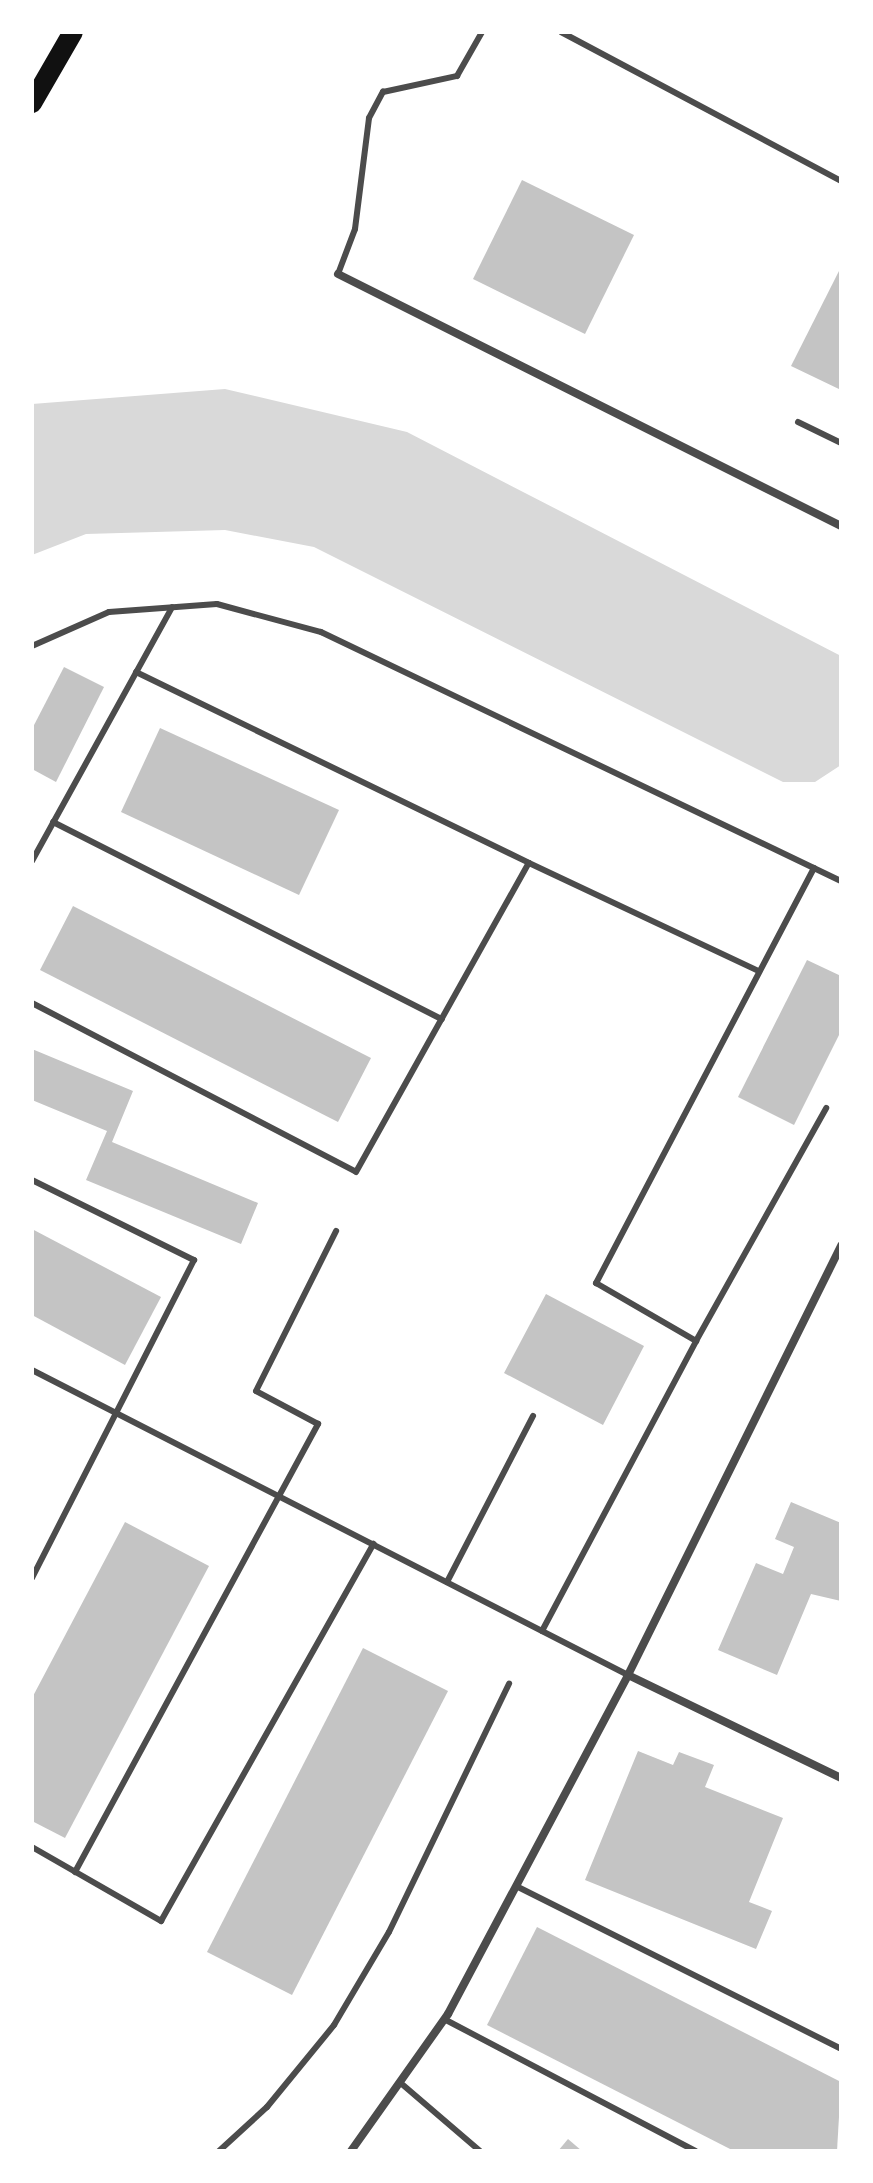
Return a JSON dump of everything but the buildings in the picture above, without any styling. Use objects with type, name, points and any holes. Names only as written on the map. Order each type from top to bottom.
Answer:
[{"type":"main road","points":[[32,103],[73,32]]},
{"type":"street","points":[[338,274],[841,526]]},
{"type":"street","points":[[351,2151],[403,2085],[444,2019],[516,1886],[628,1675],[841,1245]]},
{"type":"street","points":[[628,1675],[841,1778]]},
{"type":"lane","points":[[338,274],[355,229],[369,118],[383,92],[457,76],[482,32]]},
{"type":"lane","points":[[561,32],[841,181]]},
{"type":"lane","points":[[798,422],[841,443]]},
{"type":"lane","points":[[32,646],[109,612],[217,604],[321,632],[841,881]]},
{"type":"lane","points":[[32,861],[172,607]]},
{"type":"lane","points":[[136,672],[759,971]]},
{"type":"lane","points":[[53,822],[442,1019]]},
{"type":"lane","points":[[32,1003],[356,1172],[529,863]]},
{"type":"lane","points":[[696,1341],[596,1283],[814,868]]},
{"type":"lane","points":[[542,1631],[696,1341],[826,1108]]},
{"type":"lane","points":[[32,1180],[194,1260],[32,1578]]},
{"type":"lane","points":[[75,1872],[281,1498],[318,1424],[256,1391],[336,1231]]},
{"type":"lane","points":[[32,1370],[628,1675]]},
{"type":"lane","points":[[447,1582],[533,1416]]},
{"type":"lane","points":[[32,1847],[161,1921],[373,1544]]},
{"type":"lane","points":[[219,2151],[267,2107],[334,2025],[389,1932],[509,1684]]},
{"type":"lane","points":[[516,1886],[841,2049]]},
{"type":"lane","points":[[444,2019],[695,2151]]},
{"type":"lane","points":[[403,2085],[480,2151]]},
{"type":"shaded area","points":[[225,389],[407,432],[841,656],[841,765],[815,782],[783,782],[314,547],[225,530],[86,534],[32,555],[32,404]]}]
